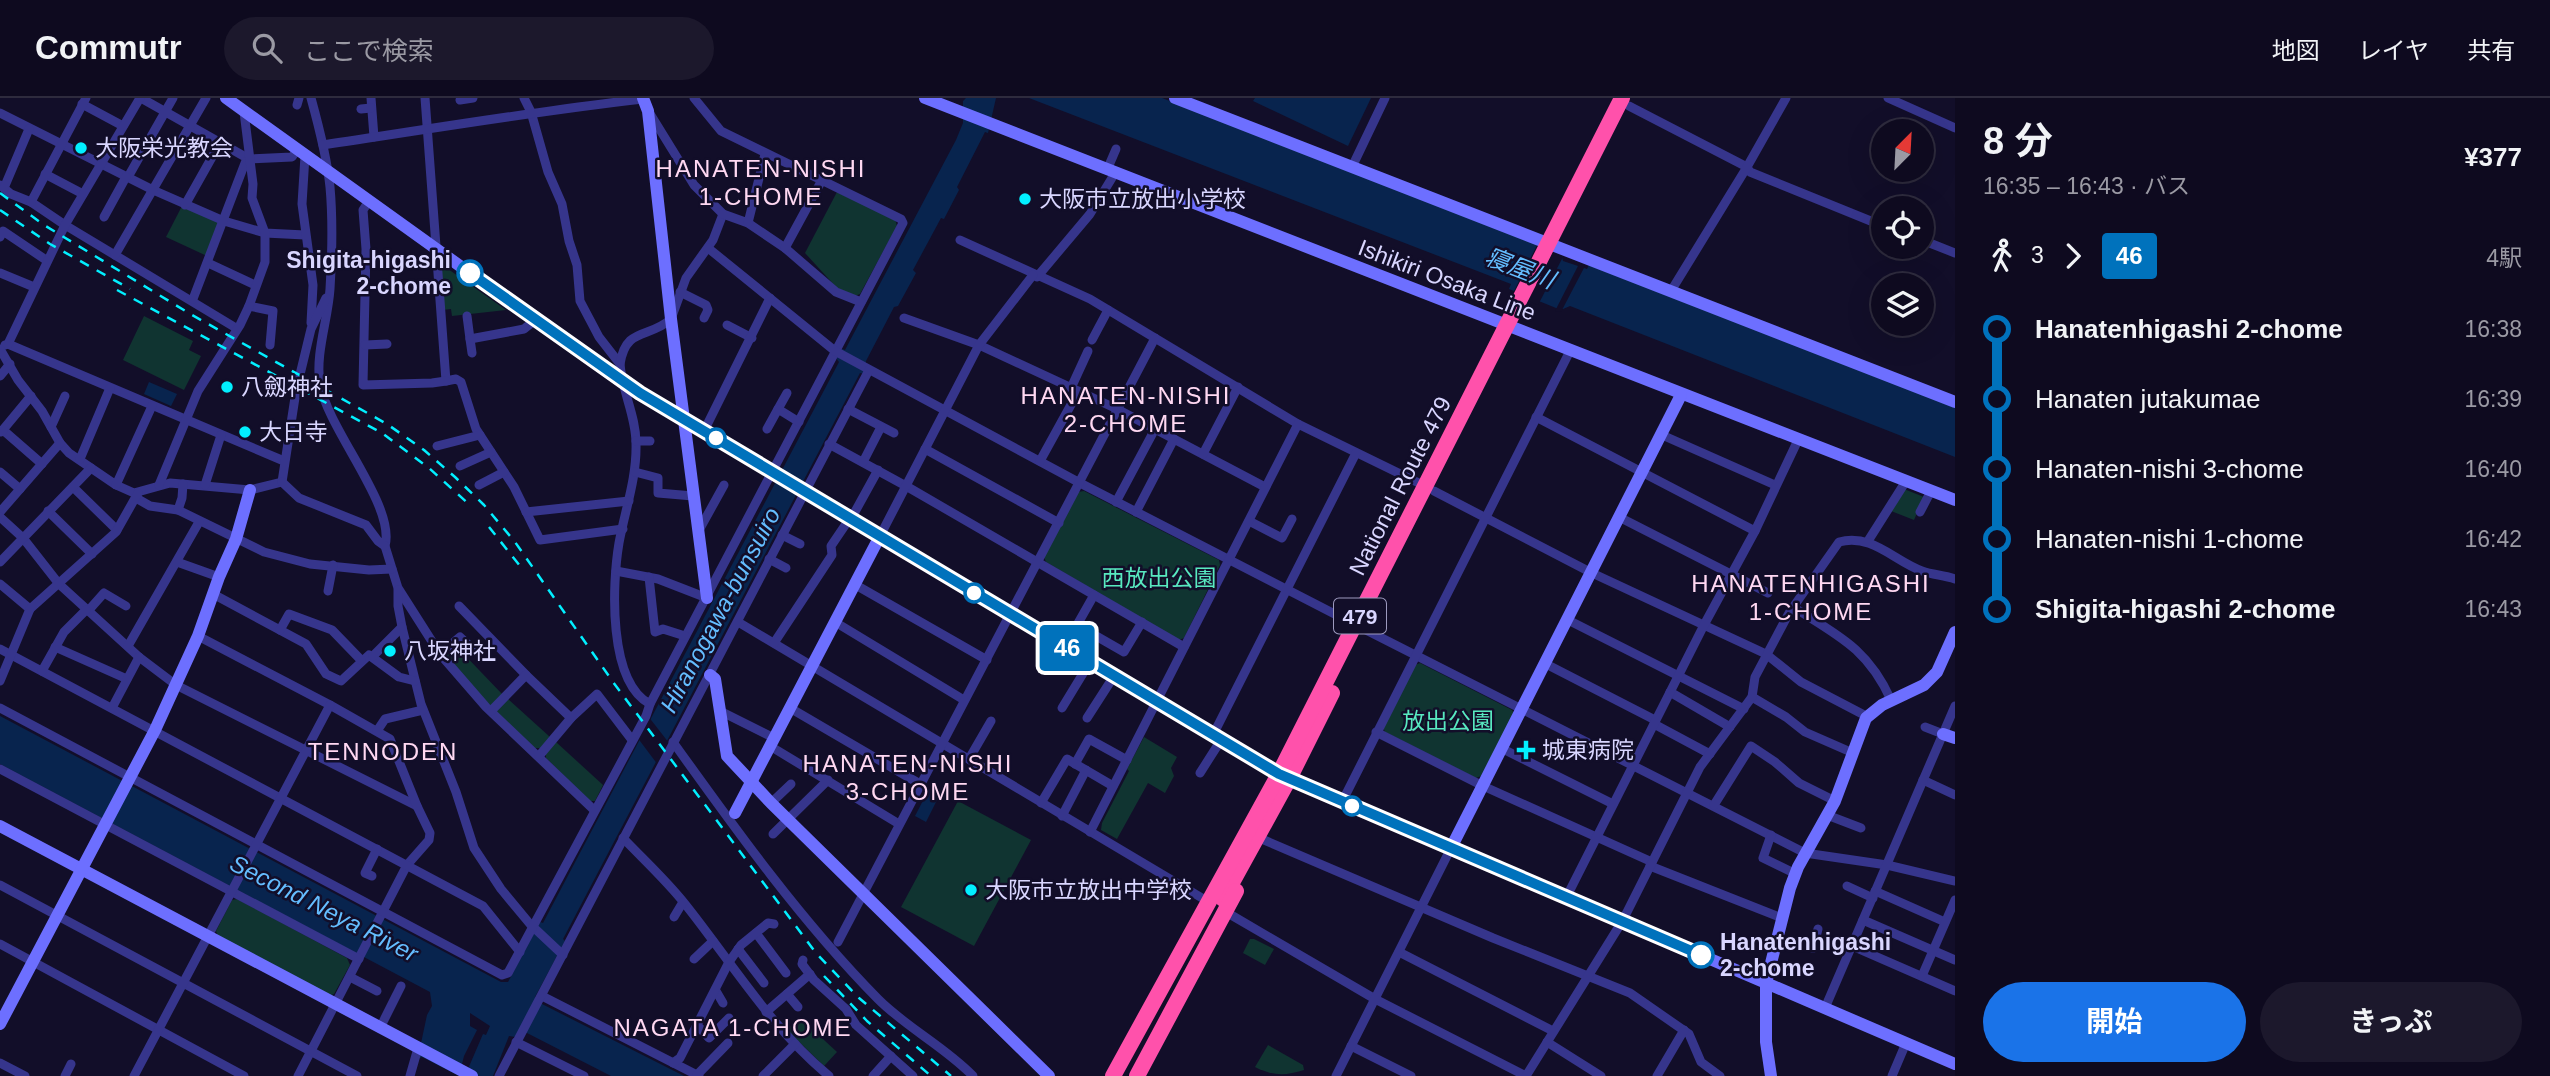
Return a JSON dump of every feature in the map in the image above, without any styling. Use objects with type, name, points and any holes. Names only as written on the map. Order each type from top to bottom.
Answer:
[{"type":"highway","name":"National Route 479","points":[[1113,1076],[1213,905],[1256,839],[1284,776],[1552,248],[1624,100]]},
{"type":"highway","name":"National Route 479","points":[[1125,1076],[1213,905],[1234,855],[1284,776]]},
{"type":"highway","points":[[1102,1076],[1213,905]]},
{"type":"highway","points":[[1137,1076],[1213,905]]},
{"type":"street","points":[[301,153],[292,158],[249,159],[140,98],[65,225],[3,347],[10,364],[60,443],[91,468],[116,485],[138,495],[150,506],[177,510],[236,539],[310,564],[369,570],[392,569]]},
{"type":"street","points":[[104,218],[173,98]]},
{"type":"street","points":[[115,255],[206,98]]},
{"type":"street","points":[[226,98],[623,383],[1284,776],[1955,1064]]},
{"type":"street","points":[[311,98],[330,188],[330,290],[319,373],[326,408],[377,502],[387,539],[385,546],[398,588],[440,654],[491,711],[594,810]]},
{"type":"street","points":[[425,98],[446,381]]},
{"type":"street","points":[[460,100],[473,98]]},
{"type":"street","points":[[524,98],[531,112],[548,172],[562,204],[577,265],[580,301],[599,337],[620,364]]},
{"type":"street","points":[[0,708],[128,780],[382,914],[502,975],[508,973],[535,927],[903,223],[901,219],[722,131],[694,98]]},
{"type":"street","name":"Ishikiri Osaka Line","points":[[925,98],[1955,500]]},
{"type":"street","points":[[1175,98],[1552,248],[1671,291],[1955,402]]},
{"type":"street","points":[[1352,167],[1385,98]]},
{"type":"street","points":[[1671,291],[1786,98]]},
{"type":"street","points":[[1888,98],[1955,128]]},
{"type":"street","points":[[1624,100],[1747,167],[1750,172],[1871,221]]},
{"type":"street","points":[[32,202],[84,101],[123,126]]},
{"type":"street","points":[[360,109],[371,103],[374,137]]},
{"type":"street","points":[[323,145],[531,112],[644,103]]},
{"type":"street","points":[[644,103],[694,185],[723,214],[748,223],[785,248],[836,292],[861,302]]},
{"type":"street","points":[[644,103],[707,598]]},
{"type":"street","points":[[159,485],[198,391],[249,306],[265,262],[265,233],[252,198],[253,184],[244,112]]},
{"type":"street","points":[[0,113],[153,190],[223,221],[265,233],[305,236]]},
{"type":"street","points":[[29,129],[2,187],[11,194],[32,202],[65,225],[236,328]]},
{"type":"street","points":[[185,205],[220,143]]},
{"type":"street","points":[[735,813],[979,345],[1090,214],[1111,171],[1116,149]]},
{"type":"street","points":[[282,482],[296,391],[310,332],[313,285],[302,204],[301,153]]},
{"type":"street","points":[[748,223],[765,154]]},
{"type":"street","points":[[193,299],[245,163],[249,159]]},
{"type":"street","points":[[45,174],[83,194]]},
{"type":"street","points":[[785,248],[822,180]]},
{"type":"street","points":[[369,201],[363,210],[366,249],[363,385],[456,379],[461,382],[480,435],[504,472],[540,540],[623,529]]},
{"type":"street","points":[[650,704],[642,699],[624,673],[616,627],[616,571],[635,472],[636,441],[620,364],[622,352],[633,336],[665,324],[671,319],[686,278],[708,248],[723,214]]},
{"type":"street","points":[[0,237],[3,230],[46,260]]},
{"type":"street","points":[[960,240],[1090,299],[1298,424],[1592,573],[1766,654],[1801,682],[1868,717]]},
{"type":"street","points":[[1934,245],[1955,253]]},
{"type":"street","points":[[708,248],[836,352],[1116,502],[1415,656],[1805,853],[1886,865],[1955,881]]},
{"type":"street","points":[[208,263],[255,285]]},
{"type":"street","points":[[0,273],[34,287]]},
{"type":"street","points":[[310,332],[330,290]]},
{"type":"street","points":[[680,292],[706,305],[708,310],[704,317]]},
{"type":"street","points":[[704,431],[770,298]]},
{"type":"street","points":[[249,306],[273,311],[270,345]]},
{"type":"street","points":[[1092,341],[1108,310]]},
{"type":"street","points":[[467,316],[472,353]]},
{"type":"street","points":[[904,318],[979,345],[1116,409],[1265,487]]},
{"type":"street","points":[[470,339],[495,330],[524,329],[535,320]]},
{"type":"street","points":[[727,325],[751,338]]},
{"type":"street","points":[[310,332],[323,338]]},
{"type":"street","points":[[838,942],[1155,338]]},
{"type":"street","points":[[365,345],[387,344]]},
{"type":"street","points":[[3,347],[110,388],[284,461]]},
{"type":"street","points":[[1041,461],[1075,390],[1088,351]]},
{"type":"street","points":[[1342,802],[1570,351]]},
{"type":"street","points":[[0,376],[10,364]]},
{"type":"street","points":[[499,1076],[868,370]]},
{"type":"street","points":[[1203,454],[1238,387]]},
{"type":"street","points":[[80,459],[110,388]]},
{"type":"street","points":[[767,429],[787,393]]},
{"type":"street","points":[[1336,1076],[1681,395]]},
{"type":"street","points":[[30,396],[1,431],[42,464]]},
{"type":"street","points":[[51,427],[65,396]]},
{"type":"street","points":[[116,485],[152,406]]},
{"type":"street","points":[[778,409],[799,422]]},
{"type":"street","points":[[848,409],[894,433]]},
{"type":"street","points":[[1536,417],[1755,531]]},
{"type":"street","points":[[1090,832],[1298,424]]},
{"type":"street","points":[[863,462],[881,427]]},
{"type":"street","points":[[1116,502],[1155,429]]},
{"type":"street","points":[[205,485],[221,435]]},
{"type":"street","points":[[438,446],[480,435]]},
{"type":"street","points":[[1662,435],[1775,485]]},
{"type":"street","points":[[1136,512],[1174,439]]},
{"type":"street","points":[[1566,898],[1704,625],[1755,531],[1798,440]]},
{"type":"street","points":[[636,441],[650,441]]},
{"type":"street","points":[[60,443],[0,515],[23,538],[59,584],[139,657],[177,685],[417,806]]},
{"type":"street","points":[[829,444],[1185,647]]},
{"type":"street","points":[[925,449],[1059,523]]},
{"type":"street","points":[[460,466],[491,452]]},
{"type":"street","points":[[1200,774],[1287,590],[1356,453]]},
{"type":"street","points":[[0,562],[91,468]]},
{"type":"street","points":[[774,643],[832,555],[831,546],[851,519],[878,470]]},
{"type":"street","points":[[0,472],[20,489]]},
{"type":"street","points":[[480,485],[504,472]]},
{"type":"street","points":[[635,472],[659,478],[658,493],[693,496]]},
{"type":"street","points":[[1868,541],[1906,481]]},
{"type":"street","points":[[282,482],[299,498],[366,525],[385,546]]},
{"type":"street","points":[[0,681],[30,609],[117,530],[138,495],[170,483],[250,490],[282,482]]},
{"type":"street","points":[[177,510],[182,498],[183,484]]},
{"type":"street","points":[[698,532],[724,485]]},
{"type":"street","points":[[73,487],[117,530]]},
{"type":"street","points":[[0,1024],[4,1007],[33,961],[82,870],[177,685],[236,539],[250,490]]},
{"type":"street","points":[[1920,512],[1931,491]]},
{"type":"street","points":[[526,512],[629,501]]},
{"type":"street","points":[[48,511],[92,554]]},
{"type":"street","points":[[1619,517],[1768,593]]},
{"type":"street","points":[[1249,521],[1280,541],[1292,519]]},
{"type":"street","points":[[128,646],[199,522]]},
{"type":"street","points":[[782,535],[800,544]]},
{"type":"street","points":[[738,622],[1375,999],[1526,1076],[1623,920],[1686,792],[1752,697],[1755,677],[1793,607],[1839,542],[1868,541],[1902,562],[1925,572],[1943,574],[1955,579]]},
{"type":"street","points":[[769,559],[786,568]]},
{"type":"street","points":[[177,562],[219,577]]},
{"type":"street","points":[[328,591],[332,565]]},
{"type":"street","points":[[616,571],[649,577],[707,598]]},
{"type":"street","points":[[649,577],[655,632],[663,629],[685,636]]},
{"type":"street","points":[[0,584],[30,609]]},
{"type":"street","points":[[854,584],[987,660]]},
{"type":"street","points":[[398,588],[402,627],[423,710],[456,792],[474,848],[501,889],[561,953]]},
{"type":"street","points":[[42,671],[64,632],[104,593],[126,606]]},
{"type":"street","points":[[213,594],[306,644],[326,674],[341,681],[369,655],[399,677],[415,681]]},
{"type":"street","points":[[1094,595],[1077,625],[1124,652],[1142,622]]},
{"type":"street","points":[[459,606],[571,718]]},
{"type":"street","points":[[1793,607],[1858,650],[1881,678],[1891,700]]},
{"type":"street","points":[[280,630],[289,614],[332,630],[361,660]]},
{"type":"street","points":[[1569,620],[1744,709]]},
{"type":"street","points":[[835,622],[964,700]]},
{"type":"street","points":[[373,656],[402,627]]},
{"type":"street","points":[[1771,1076],[1766,1042],[1766,983],[1796,874],[1835,802],[1863,723],[1876,708],[1922,688],[1937,672],[1955,632]]},
{"type":"street","points":[[198,636],[390,739],[430,833],[429,841],[407,865],[298,1076]]},
{"type":"street","points":[[440,654],[460,637],[474,650]]},
{"type":"street","points":[[55,647],[127,679]]},
{"type":"street","points":[[0,649],[483,906],[520,952]]},
{"type":"street","points":[[112,708],[139,657]]},
{"type":"street","points":[[1062,708],[1090,662]]},
{"type":"street","points":[[1546,664],[1710,754]]},
{"type":"street","points":[[713,671],[727,757],[750,783],[1049,1076]]},
{"type":"street","points":[[491,711],[526,675]]},
{"type":"street","points":[[1087,718],[1114,676]]},
{"type":"street","points":[[1670,692],[1730,727]]},
{"type":"street","points":[[538,756],[571,718],[597,694],[632,740]]},
{"type":"street","points":[[1752,697],[1811,735],[1853,753]]},
{"type":"street","points":[[134,1076],[330,705]]},
{"type":"street","points":[[1825,1008],[1923,780],[1949,736],[1955,706]]},
{"type":"street","points":[[790,708],[920,785]]},
{"type":"street","points":[[377,732],[385,719],[423,710]]},
{"type":"street","points":[[720,711],[899,824]]},
{"type":"street","points":[[969,759],[991,721]]},
{"type":"street","points":[[1925,727],[1949,736]]},
{"type":"street","points":[[1376,732],[1483,786],[1651,864],[1782,918]]},
{"type":"street","points":[[1075,764],[1089,739],[1127,760]]},
{"type":"street","points":[[673,742],[714,799],[831,948],[881,1002],[973,1076]]},
{"type":"street","points":[[1714,805],[1751,746],[1800,783],[1835,802]]},
{"type":"street","points":[[1501,748],[1613,804]]},
{"type":"street","points":[[1041,803],[1067,759],[1113,786]]},
{"type":"street","points":[[0,769],[359,958]]},
{"type":"street","points":[[1062,816],[1086,770]]},
{"type":"street","points":[[774,834],[828,780]]},
{"type":"street","points":[[1923,780],[1955,794]]},
{"type":"street","points":[[771,803],[791,784]]},
{"type":"street","points":[[1827,814],[1861,828]]},
{"type":"street","points":[[0,826],[466,1073]]},
{"type":"street","points":[[1771,835],[1763,858],[1796,874]]},
{"type":"street","points":[[623,838],[683,902],[766,1012],[795,1044],[830,1076]]},
{"type":"street","points":[[1256,839],[1630,993],[1689,1034],[1701,1062],[1720,1076]]},
{"type":"street","points":[[365,873],[377,849]]},
{"type":"street","points":[[0,886],[357,1076]]},
{"type":"street","points":[[1847,886],[1945,922]]},
{"type":"street","points":[[1922,976],[1955,900]]},
{"type":"street","points":[[674,917],[683,902]]},
{"type":"street","points":[[1863,920],[1955,960]]},
{"type":"street","points":[[673,1063],[680,1058],[738,949],[768,923],[774,924]]},
{"type":"street","points":[[1777,941],[1813,948],[1818,929]]},
{"type":"street","points":[[756,933],[786,973]]},
{"type":"street","points":[[694,959],[713,941]]},
{"type":"street","points":[[0,944],[244,1076]]},
{"type":"street","points":[[1852,946],[1955,991]]},
{"type":"street","points":[[738,949],[764,983]]},
{"type":"street","points":[[1399,951],[1553,1031]]},
{"type":"street","points":[[803,960],[802,964],[810,974],[846,1009],[856,1025],[913,1076]]},
{"type":"street","points":[[766,1012],[810,974]]},
{"type":"street","points":[[350,977],[377,991]]},
{"type":"street","points":[[380,1028],[401,986]]},
{"type":"street","points":[[716,991],[723,1003]]},
{"type":"street","points":[[787,994],[798,1007]]},
{"type":"street","points":[[540,998],[698,1075],[728,1043]]},
{"type":"street","points":[[698,1026],[710,1040],[729,1018]]},
{"type":"street","points":[[1657,1076],[1684,1030]]},
{"type":"street","points":[[516,1042],[584,1076]]},
{"type":"street","points":[[1547,1042],[1601,1076]]},
{"type":"street","points":[[1892,1076],[1906,1043]]},
{"type":"street","points":[[763,1076],[795,1044]]},
{"type":"street","points":[[1351,1046],[1411,1076]]},
{"type":"street","points":[[410,1076],[418,1048]]},
{"type":"street","points":[[873,1076],[891,1056]]},
{"type":"street","points":[[0,1063],[25,1076]]},
{"type":"street","points":[[65,1076],[71,1064]]},
{"type":"green space","points":[[837,192],[895,219],[897,226],[860,294],[855,296],[837,288],[805,253]]},
{"type":"green space","points":[[182,206],[217,222],[219,226],[207,256],[166,237]]},
{"type":"green space","points":[[441,264],[506,310],[452,316],[451,309],[442,310]]},
{"type":"green space","points":[[144,316],[193,341],[189,350],[201,356],[184,390],[123,360]]},
{"type":"green space","points":[[1904,489],[1924,497],[1914,520],[1891,511]]},
{"type":"green space","name":"西放出公園","points":[[1084,491],[1219,560],[1220,565],[1184,638],[1179,640],[1046,562],[1044,557],[1078,492]]},
{"type":"green space","points":[[456,646],[503,695],[492,705],[489,705],[447,657],[447,653]]},
{"type":"green space","name":"放出公園","points":[[1420,663],[1512,710],[1514,714],[1481,776],[1476,778],[1385,732],[1383,727],[1415,665]]},
{"type":"green space","points":[[507,698],[550,737],[541,748],[535,748],[496,712]]},
{"type":"green space","points":[[1144,737],[1177,757],[1171,768],[1174,776],[1165,793],[1148,783],[1117,839],[1101,830],[1102,823]]},
{"type":"green space","points":[[556,742],[603,785],[595,801],[590,801],[546,758],[546,754]]},
{"type":"green space","points":[[958,801],[1031,840],[974,946],[901,907]]},
{"type":"green space","points":[[237,899],[347,958],[350,965],[334,994],[329,996],[218,936],[216,931],[232,900]]},
{"type":"green space","points":[[1250,939],[1274,949],[1265,965],[1243,953]]},
{"type":"green space","points":[[799,1017],[837,1052],[824,1066],[787,1030]]},
{"type":"green space","points":[[1268,1045],[1303,1065],[1304,1070],[1279,1074],[1255,1067]]},
{"type":"water","points":[[966,98],[996,98],[988,133],[985,132],[944,219],[941,218],[913,270],[916,273],[898,306],[894,307],[866,361],[864,374],[860,373],[535,997],[542,1004],[684,1076],[611,1076],[527,1033],[519,1032],[516,1037],[509,1036],[493,1076],[465,1076],[483,1034],[486,1035],[490,1026],[470,1013],[470,1026],[477,1030],[464,1056],[459,1076],[414,1076],[427,1015],[432,1006],[430,992],[0,764],[0,716],[501,982],[508,982],[540,922],[543,923],[839,362],[836,358],[842,349],[845,350],[956,140],[963,123],[963,101]]},
{"type":"water","name":"寝屋川","points":[[1029,98],[1162,98],[1523,238],[1562,257],[1563,261],[1587,269],[1589,265],[1955,407],[1955,457],[1570,306],[1556,308],[1509,289],[1511,284]]},
{"type":"water","points":[[1255,98],[1371,98],[1348,146],[1253,101]]},
{"type":"water","points":[[149,382],[177,394],[171,406],[144,394]]},
{"type":"water","points":[[929,789],[940,794],[926,822],[915,816]]},
{"type":"pier","points":[[1537,245],[1564,255],[1538,305],[1512,295]]},
{"type":"pier","points":[[1579,264],[1585,266],[1561,312],[1555,311]]},
{"type":"pier","points":[[648,716],[669,743],[658,765],[637,737]]},
{"type":"pier","points":[[422,1057],[459,1076],[414,1076],[418,1059]]},
{"type":"railway","points":[[0,193],[44,225],[192,315],[387,424],[424,450],[455,477],[484,505],[515,542],[613,682],[816,953],[859,998],[951,1076]]},
{"type":"railway","points":[[0,210],[50,244],[130,289]]},
{"type":"railway","points":[[117,290],[382,433],[429,468],[471,506]]},
{"type":"railway","points":[[489,527],[520,566]]},
{"type":"railway","points":[[824,976],[867,1021],[931,1076]]},
{"type":"bus line","name":"46","points":[[470,273],[640,393],[1279,774],[1701,955]]},
{"type":"place","name":"大阪栄光教会","points":[[81,148]]},
{"type":"place","name":"大阪市立放出小学校","points":[[1025,199]]},
{"type":"place","name":"Shigita-higashi 2-chome","points":[[470,273]]},
{"type":"place","name":"八劔神社","points":[[227,387]]},
{"type":"place","name":"大日寺","points":[[245,432]]},
{"type":"place","name":"八坂神社","points":[[390,651]]},
{"type":"place","name":"城東病院","points":[[1526,750]]},
{"type":"place","name":"大阪市立放出中学校","points":[[971,890]]},
{"type":"place","name":"Hanatenhigashi 2-chome","points":[[1701,955]]},
{"type":"district","name":"HANATEN-NISHI 1-CHOME","points":[[761,182]]},
{"type":"district","name":"HANATEN-NISHI 2-CHOME","points":[[1126,409]]},
{"type":"district","name":"HANATENHIGASHI 1-CHOME","points":[[1811,597]]},
{"type":"district","name":"TENNODEN","points":[[383,751]]},
{"type":"district","name":"HANATEN-NISHI 3-CHOME","points":[[908,777]]},
{"type":"district","name":"NAGATA 1-CHOME","points":[[733,1027]]},
{"type":"water label","name":"Hiranogawa-bunsuiro","points":[[720,610]]},
{"type":"water label","name":"Second Neya River","points":[[324,908]]}]
